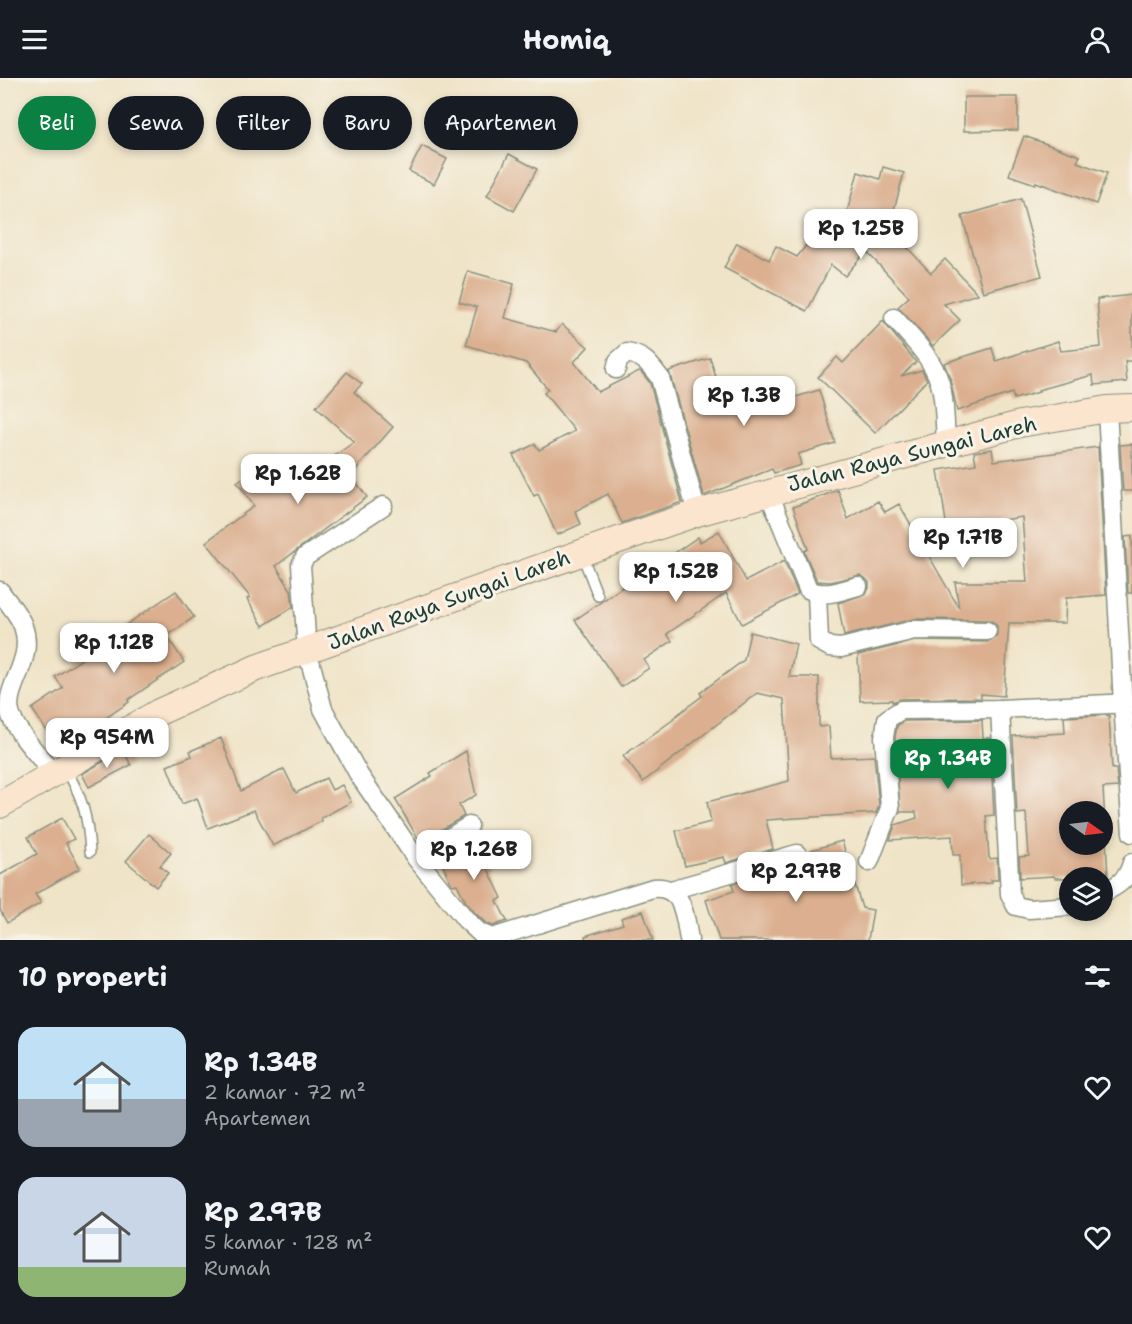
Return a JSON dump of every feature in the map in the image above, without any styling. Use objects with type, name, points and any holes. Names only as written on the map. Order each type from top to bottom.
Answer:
[{"type":"street","points":[[894,318],[936,370],[942,391],[946,444]]},
{"type":"street","points":[[616,369],[618,361],[627,353],[639,355],[660,378],[697,513]]},
{"type":"street","name":"Jalan Raya Sungai Lareh","points":[[0,805],[159,712],[256,668],[581,553],[768,491],[1020,424],[1132,408]]},
{"type":"street","points":[[1107,410],[1127,704],[1132,833]]},
{"type":"street","points":[[768,491],[808,589],[817,594],[825,594],[858,586]]},
{"type":"street","points":[[382,506],[303,560],[301,565],[307,650],[323,709],[359,775],[416,858],[466,920],[480,933],[492,938],[662,887],[671,890],[683,908],[689,940]]},
{"type":"street","points":[[0,591],[22,623],[26,638],[24,660],[10,695],[11,715],[16,725],[58,769]]},
{"type":"street","points":[[817,594],[819,641],[830,647],[841,648],[914,630],[987,631]]},
{"type":"street","points":[[869,862],[890,808],[884,737],[886,719],[902,710],[1127,704]]},
{"type":"street","points":[[1000,709],[1010,894],[1016,906],[1029,909],[1059,907]]},
{"type":"street","points":[[416,858],[469,826]]},
{"type":"street","points":[[671,890],[797,854]]},
{"type":"street","points":[[1113,888],[1129,874],[1132,863]]},
{"type":"lane","points":[[581,553],[598,596]]},
{"type":"lane","points":[[58,769],[81,799],[88,826],[90,852]]},
{"type":"building","points":[[964,97],[1018,97],[1018,130],[964,131]]},
{"type":"building","points":[[1024,136],[1080,156],[1077,162],[1107,173],[1096,204],[1036,182],[1035,184],[1009,175]]},
{"type":"building","points":[[422,146],[424,150],[430,150],[447,159],[434,184],[409,171]]},
{"type":"building","points":[[509,154],[537,169],[514,211],[487,196]]},
{"type":"building","points":[[883,167],[904,173],[889,228],[931,273],[945,259],[978,294],[944,304],[960,320],[933,346],[898,307],[909,297],[866,251],[845,276],[831,265],[807,311],[724,268],[737,243],[769,260],[776,246],[797,257],[825,221],[841,234],[858,172],[880,179]]},
{"type":"building","points":[[1021,199],[1042,276],[983,292],[962,216]]},
{"type":"building","points":[[468,271],[514,284],[505,318],[556,332],[562,324],[588,347],[574,362],[598,392],[639,371],[642,373],[650,383],[682,502],[622,523],[608,494],[575,511],[581,524],[557,535],[538,494],[534,496],[513,455],[535,444],[539,450],[575,431],[544,393],[548,389],[526,363],[466,345],[477,307],[459,302]]},
{"type":"building","points":[[1132,295],[1132,361],[1125,361],[1127,382],[1094,385],[1093,375],[1014,399],[1012,393],[957,411],[950,378],[944,363],[992,348],[996,361],[1058,341],[1061,351],[1101,347],[1097,299]]},
{"type":"building","points":[[883,321],[916,362],[901,376],[922,370],[927,380],[875,433],[818,377],[837,357],[843,363]]},
{"type":"building","points":[[710,358],[719,387],[756,376],[766,406],[819,390],[835,443],[798,454],[801,465],[774,473],[772,469],[704,496],[669,371]]},
{"type":"building","points":[[347,372],[362,384],[354,392],[393,427],[351,475],[367,497],[276,566],[291,590],[293,607],[263,626],[247,599],[250,597],[206,542],[254,506],[237,482],[252,472],[259,481],[287,461],[301,480],[354,442],[316,407]]},
{"type":"building","points":[[1132,444],[1132,491],[1123,491],[1120,445]]},
{"type":"building","points":[[1098,447],[1106,595],[1066,598],[1065,623],[1009,623],[1004,696],[981,694],[981,698],[860,701],[858,655],[915,641],[987,642],[997,636],[997,626],[987,620],[914,619],[844,636],[838,603],[866,594],[869,582],[860,575],[831,582],[817,581],[804,551],[808,549],[793,507],[838,490],[848,519],[878,501],[885,512],[899,504],[959,608],[955,582],[1027,582],[1022,517],[947,529],[938,470],[976,464],[974,452],[992,449],[994,461]]},
{"type":"building","points":[[719,531],[746,581],[784,561],[798,594],[742,624],[726,593],[667,634],[672,641],[644,660],[649,668],[621,687],[575,620],[634,579],[631,573],[649,561],[653,568],[698,537],[700,542]]},
{"type":"building","points":[[1132,536],[1132,593],[1128,593],[1125,537]]},
{"type":"building","points":[[176,591],[194,617],[167,636],[184,662],[106,718],[109,724],[60,751],[32,709],[63,688],[55,677],[116,636],[114,633]]},
{"type":"building","points":[[750,632],[796,644],[789,677],[819,677],[819,727],[829,726],[831,758],[874,756],[879,806],[876,813],[766,820],[773,849],[726,863],[724,857],[685,866],[676,831],[711,822],[707,802],[789,781],[784,699],[757,693],[643,782],[623,756],[674,719],[702,696],[700,693],[744,660]]},
{"type":"building","points":[[1109,715],[1112,769],[1116,769],[1118,787],[1103,788],[1104,801],[1059,801],[1059,855],[1107,855],[1107,867],[1059,867],[1059,878],[1054,876],[1020,878],[1019,857],[1029,856],[1026,813],[1017,814],[1013,736],[1065,733],[1064,717]]},
{"type":"building","points":[[982,720],[983,738],[990,738],[994,815],[986,816],[989,857],[990,859],[997,858],[998,880],[991,880],[992,883],[961,885],[960,855],[953,855],[952,836],[890,840],[895,825],[917,818],[916,812],[900,812],[895,737],[897,726],[904,721]]},
{"type":"building","points":[[221,738],[241,791],[284,769],[296,793],[326,778],[332,790],[342,785],[351,802],[321,818],[322,821],[273,846],[254,810],[208,828],[197,798],[182,804],[167,766],[192,756],[190,751]]},
{"type":"building","points":[[123,750],[131,765],[89,787],[82,774]]},
{"type":"building","points":[[466,751],[476,795],[459,805],[464,816],[420,842],[395,799],[432,776],[430,773]]},
{"type":"building","points":[[62,818],[74,839],[66,843],[80,868],[35,894],[41,903],[7,923],[0,910],[0,875],[37,854],[28,837]]},
{"type":"building","points":[[149,834],[171,853],[160,866],[168,873],[156,887],[126,861]]},
{"type":"building","points":[[474,836],[490,867],[488,869],[502,898],[497,901],[507,921],[493,926],[474,912],[457,884],[452,885],[439,857]]},
{"type":"building","points":[[842,841],[862,908],[873,910],[868,940],[719,940],[706,900],[734,891],[732,884],[814,860],[811,850]]},
{"type":"building","points":[[643,911],[653,940],[586,940],[585,936],[623,924],[621,918]]}]
